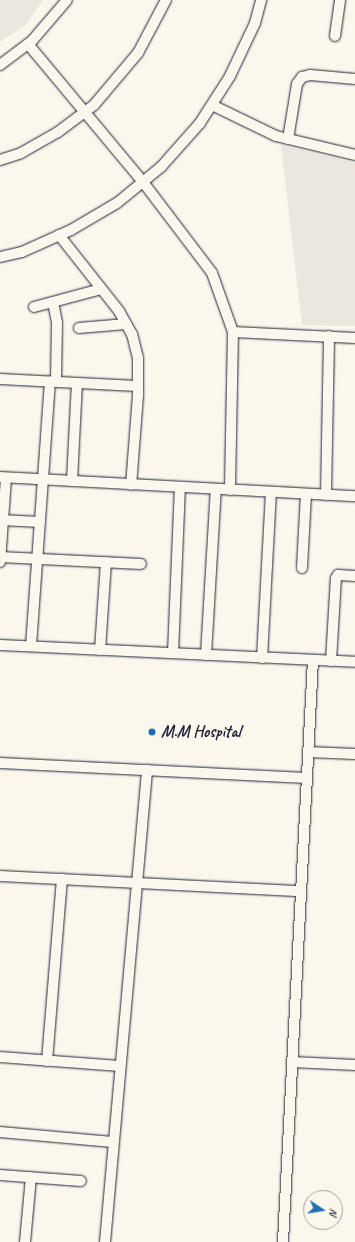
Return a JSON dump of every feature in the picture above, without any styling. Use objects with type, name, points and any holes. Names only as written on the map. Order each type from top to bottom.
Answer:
[{"type":"street","points":[[0,65],[28,44],[67,0]]},
{"type":"street","points":[[0,160],[21,153],[58,132],[94,105],[138,53],[166,0]]},
{"type":"street","points":[[0,257],[22,252],[59,235],[117,203],[161,167],[200,122],[212,105],[255,23],[261,0]]},
{"type":"street","points":[[335,36],[340,0]]},
{"type":"street","points":[[28,44],[142,182],[212,273],[233,332],[230,490]]},
{"type":"street","points":[[288,139],[297,84],[302,77],[310,75],[355,79]]},
{"type":"street","points":[[212,105],[288,139],[355,155]]},
{"type":"street","points":[[59,235],[101,289],[132,334],[138,358],[138,386],[131,485]]},
{"type":"street","points":[[34,307],[101,289]]},
{"type":"street","points":[[31,646],[43,480],[58,322],[53,302]]},
{"type":"street","points":[[79,328],[126,324]]},
{"type":"street","points":[[233,332],[355,338]]},
{"type":"street","points":[[326,495],[329,336]]},
{"type":"street","points":[[0,379],[138,386]]},
{"type":"street","points":[[72,481],[76,383]]},
{"type":"street","points":[[0,562],[3,478],[355,496]]},
{"type":"street","points":[[173,653],[180,487]]},
{"type":"street","points":[[206,655],[216,489]]},
{"type":"street","points":[[262,658],[271,492]]},
{"type":"street","points":[[302,568],[306,494]]},
{"type":"street","points":[[1,520],[40,522]]},
{"type":"street","points":[[0,557],[141,564]]},
{"type":"street","points":[[100,650],[106,562]]},
{"type":"street","points":[[331,661],[336,578],[342,575],[355,576]]},
{"type":"street","points":[[0,644],[355,662]]},
{"type":"street","points":[[283,1242],[313,660]]},
{"type":"street","points":[[308,752],[355,754]]},
{"type":"street","points":[[0,763],[307,778]]},
{"type":"street","points":[[105,1242],[147,770]]},
{"type":"street","points":[[0,876],[301,891]]},
{"type":"street","points":[[46,1061],[62,879]]},
{"type":"street","points":[[0,1057],[120,1066]]},
{"type":"street","points":[[292,1062],[355,1065]]},
{"type":"street","points":[[0,1132],[114,1142]]},
{"type":"street","points":[[0,1175],[82,1181]]},
{"type":"street","points":[[25,1242],[32,1177]]},
{"type":"shaded area","points":[[0,0],[43,0],[25,26],[0,42]]},
{"type":"shaded area","points":[[281,145],[355,163],[355,326],[302,325]]},
{"type":"place","name":"M.M Hospital","points":[[152,732]]}]
